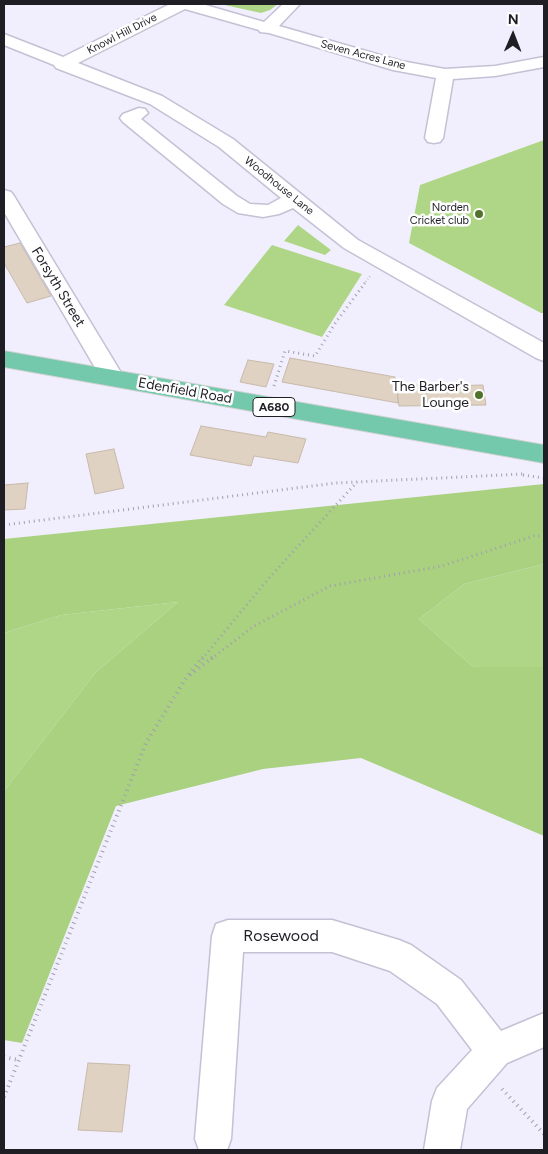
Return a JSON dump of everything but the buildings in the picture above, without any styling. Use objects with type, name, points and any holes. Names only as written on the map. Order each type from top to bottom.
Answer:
[{"type":"main road","name":"Edenfield Road","points":[[4,359],[268,406],[538,463]]},
{"type":"street","name":"Knowl Hill Drive","points":[[62,64],[182,4]]},
{"type":"street","name":"Seven Acres Lane","points":[[186,4],[266,29],[399,66],[445,74],[495,71],[544,62]]},
{"type":"street","points":[[266,29],[292,4]]},
{"type":"street","name":"Woodhouse Lane","points":[[4,39],[62,64],[156,100],[226,142],[334,232],[381,261],[544,353]]},
{"type":"street","points":[[434,138],[445,74]]},
{"type":"street","points":[[139,112],[129,118],[230,200],[245,209],[272,210],[296,199]]},
{"type":"street","name":"Forsyth Street","points":[[4,196],[112,377]]},
{"type":"street","name":"Rosewood","points":[[213,1139],[228,936],[332,936],[399,956],[449,992],[488,1058]]},
{"type":"street","points":[[442,1150],[450,1101],[488,1058],[544,1030]]},
{"type":"path","points":[[268,406],[285,351],[315,356],[336,322],[381,261]]},
{"type":"path","points":[[519,474],[538,463]]},
{"type":"path","points":[[4,525],[336,483],[519,474],[544,478]]},
{"type":"path","points":[[4,1097],[146,743],[186,678],[269,578],[356,482]]},
{"type":"path","points":[[186,678],[254,626],[330,586],[442,566],[534,536],[544,536]]},
{"type":"path","points":[[4,1057],[18,1060]]},
{"type":"path","points":[[488,1058],[544,1134]]},
{"type":"green space","points":[[220,4],[278,4],[270,10],[261,13]]},
{"type":"green space","name":"Norden Cricket club","points":[[544,140],[544,313],[541,313],[409,243],[420,185]]},
{"type":"green space","points":[[298,225],[331,250],[325,255],[284,241]]},
{"type":"green space","points":[[272,245],[362,274],[322,337],[224,305]]},
{"type":"green space","points":[[544,484],[544,564],[464,584],[419,619],[473,667],[544,667],[544,836],[361,758],[263,769],[116,806],[22,1043],[4,1040],[4,791],[96,672],[178,602],[61,615],[4,633],[4,539]]},
{"type":"green space","points":[[544,564],[544,667],[473,667],[419,619],[464,584]]},
{"type":"green space","points":[[178,602],[96,672],[4,791],[4,633],[61,615]]},
{"type":"place","name":"Norden Cricket club","points":[[479,214]]},
{"type":"place","name":"The Barber's Lounge","points":[[479,395]]}]
